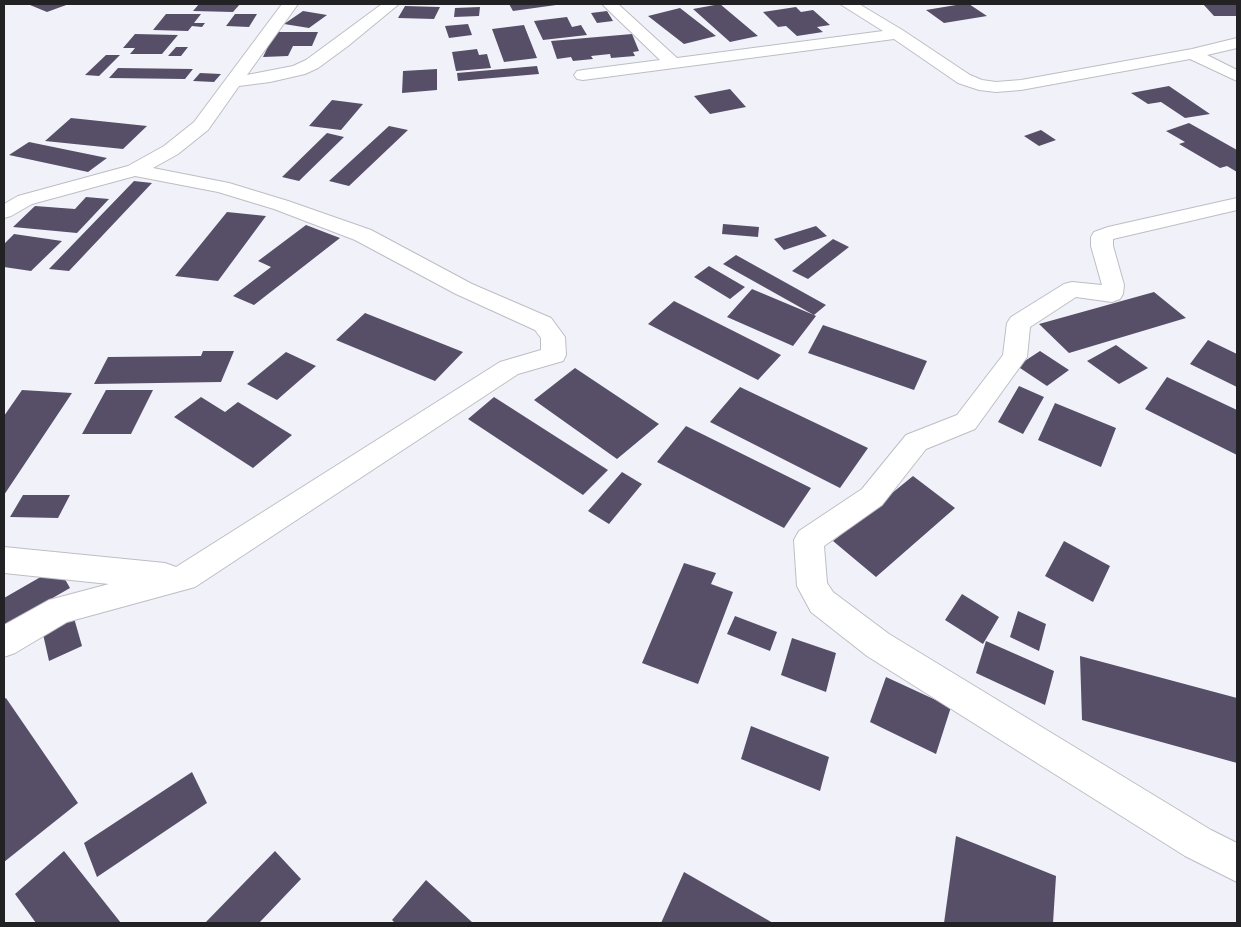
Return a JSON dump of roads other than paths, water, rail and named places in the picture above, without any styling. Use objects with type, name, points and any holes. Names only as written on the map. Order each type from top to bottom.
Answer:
[{"type":"street","points":[[4,212],[25,200],[135,170],[172,150],[201,126],[290,4]]},
{"type":"street","points":[[232,82],[270,77],[299,70],[312,64],[391,4]]},
{"type":"street","points":[[610,4],[673,64]]},
{"type":"street","points":[[848,4],[898,34],[964,79],[979,85],[996,87],[1021,85],[1192,54],[1237,43]]},
{"type":"street","points":[[583,75],[898,34]]},
{"type":"street","points":[[1192,54],[1237,76]]},
{"type":"street","points":[[4,642],[60,610],[184,578],[509,368],[554,355],[553,337],[543,324],[464,289],[363,235],[281,204],[222,187],[135,170]]},
{"type":"street","points":[[1237,204],[1108,233],[1102,237],[1102,246],[1113,285],[1112,294],[1072,289],[1019,323],[1015,357],[966,422],[916,442],[872,497],[809,540],[812,586],[822,602],[878,645],[1198,843],[1237,863]]},
{"type":"street","points":[[4,560],[184,578]]}]
